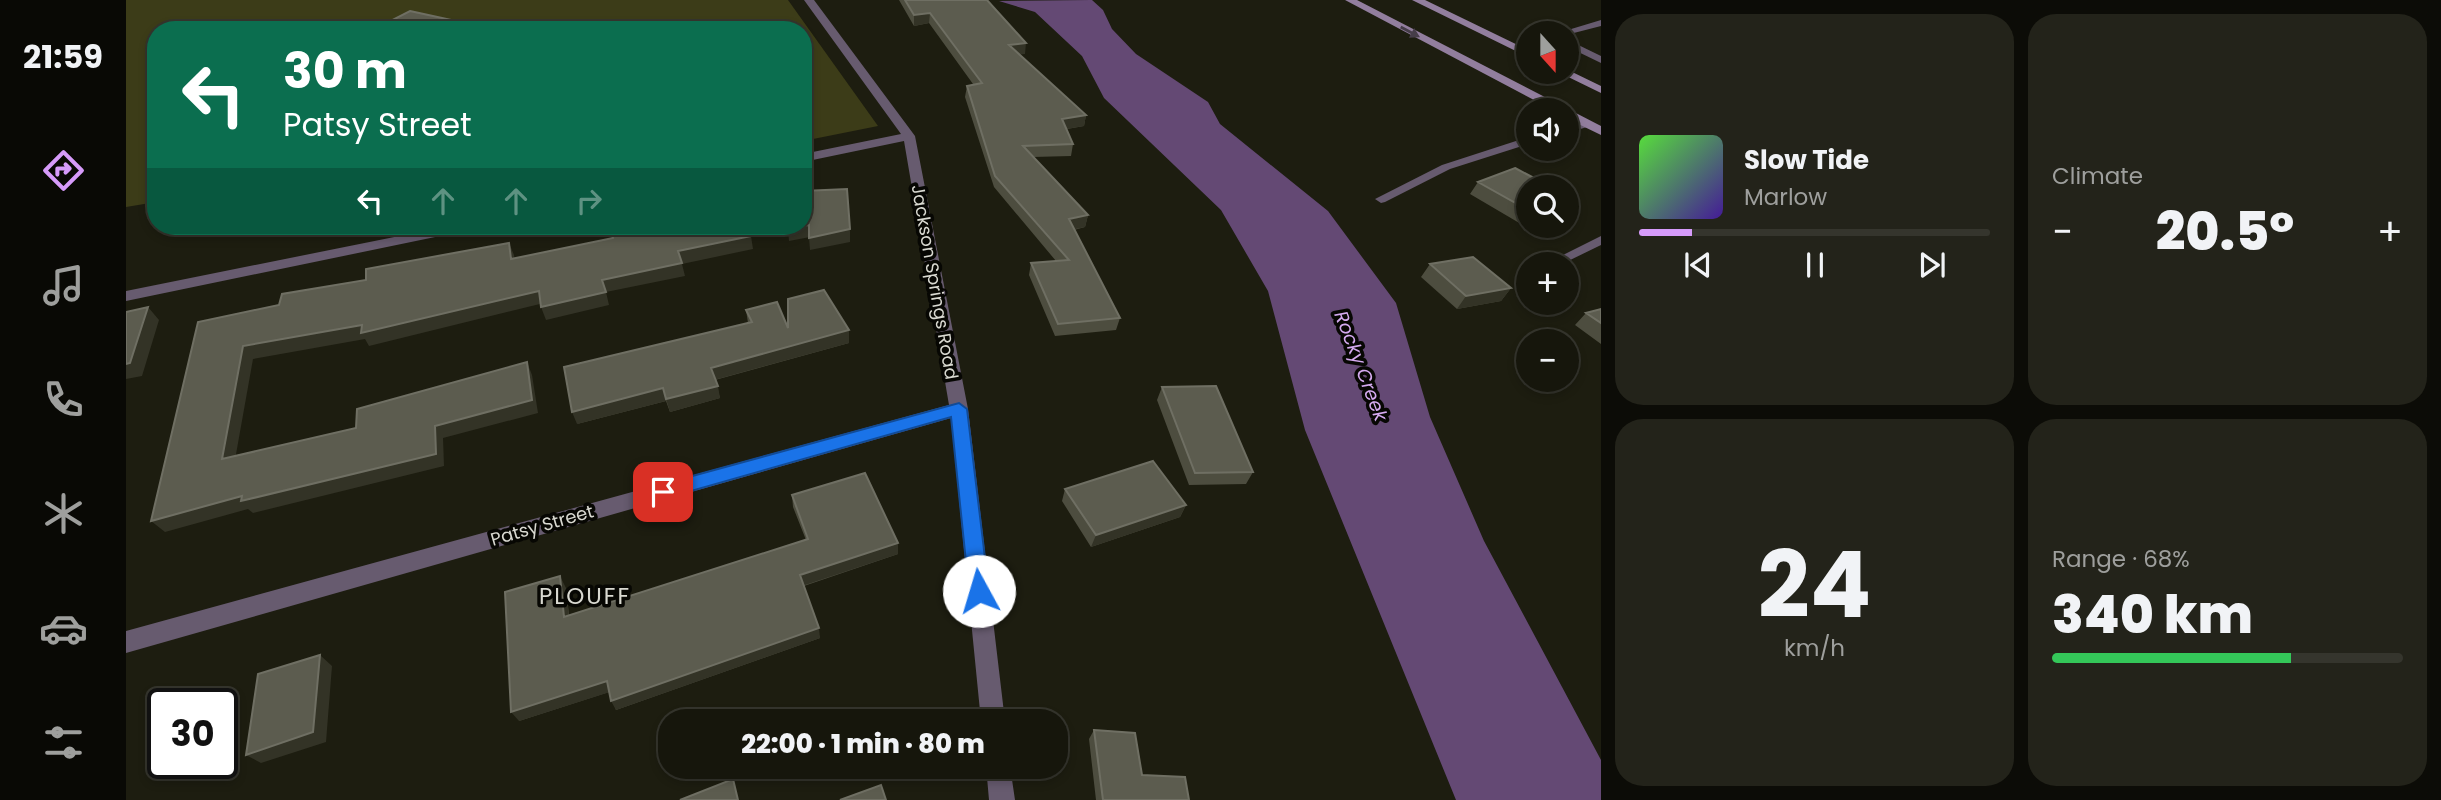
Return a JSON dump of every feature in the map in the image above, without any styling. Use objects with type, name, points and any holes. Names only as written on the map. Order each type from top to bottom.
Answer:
[{"type":"main road","points":[[1350,0],[1538,98]]},
{"type":"main road","points":[[1417,0],[1516,48]]},
{"type":"main road","points":[[1579,79],[1601,90]]},
{"type":"main road","points":[[1579,120],[1601,131]]},
{"type":"street","name":"Jackson Springs Road","points":[[809,0],[909,136],[959,409],[992,709]]},
{"type":"street","points":[[1579,29],[1601,23]]},
{"type":"street","points":[[1579,49],[1601,60]]},
{"type":"street","points":[[812,156],[909,136]]},
{"type":"street","points":[[126,296],[425,235]]},
{"type":"street","name":"Patsy Street","points":[[126,642],[959,409]]},
{"type":"street","points":[[1000,779],[1002,800]]},
{"type":"lane","points":[[1579,126],[1587,124]]},
{"type":"lane","points":[[1381,199],[1446,167],[1516,144]]},
{"type":"lane","points":[[1576,252],[1601,240]]},
{"type":"shaded area","points":[[126,0],[788,0],[803,21],[147,21],[147,204],[126,207]]},
{"type":"shaded area","points":[[812,34],[878,126],[812,139]]},
{"type":"water","name":"Rocky Creek","points":[[1092,0],[1103,10],[1112,29],[1136,54],[1208,102],[1220,124],[1328,211],[1396,303],[1430,417],[1484,541],[1601,760],[1601,800],[1456,800],[1305,430],[1268,291],[1221,210],[1104,98],[1082,56],[1035,12],[999,1]]},
{"type":"building","points":[[905,0],[987,0],[1026,43],[1009,45],[1086,115],[1062,119],[1073,144],[1023,146],[1088,215],[1069,219],[1120,318],[1058,324],[1031,263],[1069,260],[995,176],[967,86],[982,83],[930,13],[914,15]]},
{"type":"building","points":[[410,11],[456,21],[391,21]]},
{"type":"building","points":[[1515,168],[1528,175],[1516,175],[1516,203],[1478,182]]},
{"type":"building","points":[[847,189],[850,229],[809,238],[809,235],[812,235],[812,191]]},
{"type":"building","points":[[612,235],[751,236],[678,251],[682,263],[602,280],[606,292],[541,307],[539,291],[361,333],[362,325],[243,346],[222,459],[356,428],[357,409],[527,362],[532,400],[435,426],[436,454],[241,501],[242,496],[151,521],[198,322],[279,305],[282,294],[366,280],[366,269],[509,243],[511,259],[613,238]]},
{"type":"building","points":[[1473,257],[1511,288],[1466,296],[1430,264]]},
{"type":"building","points":[[824,290],[849,330],[711,368],[718,386],[666,399],[663,388],[572,412],[564,367],[752,322],[746,310],[777,302],[788,328],[788,299]]},
{"type":"building","points":[[148,307],[130,363],[126,364],[126,312]]},
{"type":"building","points":[[1601,309],[1601,323],[1586,313]]},
{"type":"building","points":[[1216,386],[1253,472],[1195,473],[1162,387]]},
{"type":"building","points":[[1153,461],[1186,505],[1096,535],[1065,489]]},
{"type":"building","points":[[865,473],[898,543],[800,575],[819,628],[611,701],[607,681],[511,712],[505,592],[560,576],[564,617],[808,539],[792,495]]},
{"type":"building","points":[[320,655],[313,732],[246,755],[258,674]]},
{"type":"building","points":[[1094,730],[1135,733],[1142,775],[1185,777],[1189,800],[1103,800]]},
{"type":"building","points":[[733,779],[738,800],[680,800]]},
{"type":"building","points":[[881,785],[886,800],[840,800]]},
{"type":"district","name":"PLOUFF","points":[[585,596]]},
{"type":"route","points":[[663,492],[959,409],[979,591]]}]
